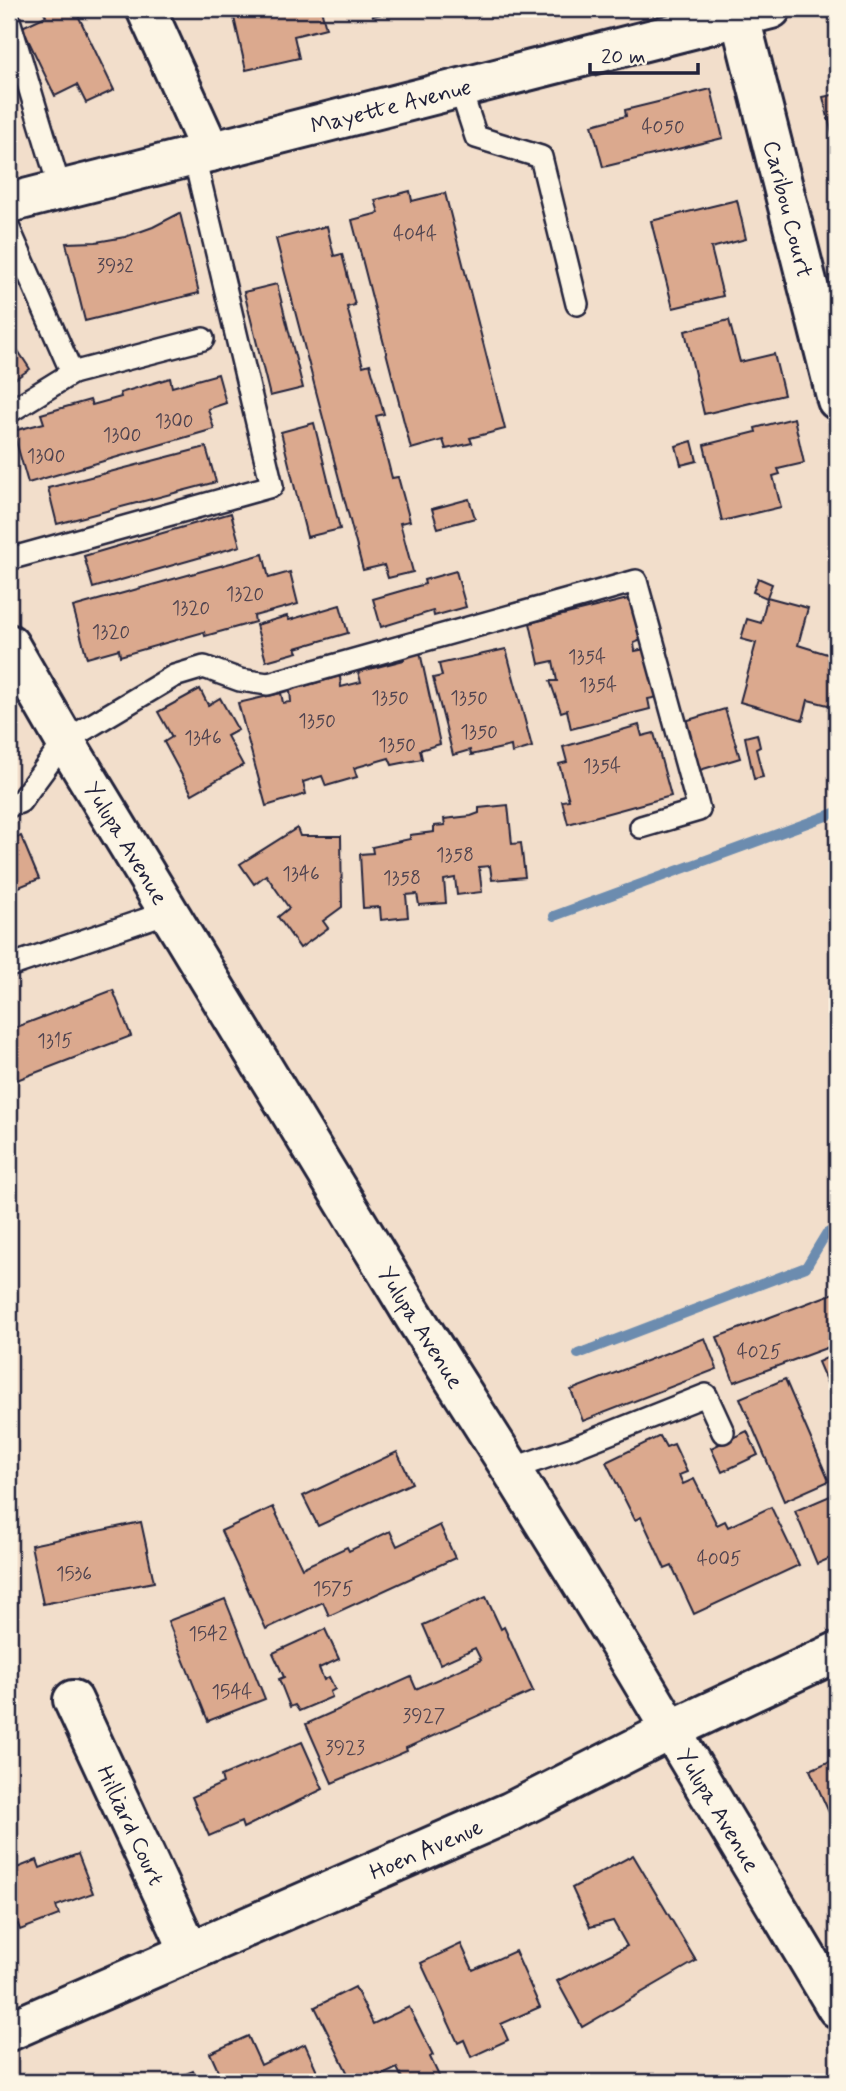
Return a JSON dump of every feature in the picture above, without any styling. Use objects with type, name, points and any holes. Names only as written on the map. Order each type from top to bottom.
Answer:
[{"type":"street","points":[[146,9],[202,154]]},
{"type":"street","name":"Mayette Avenue","points":[[9,203],[755,13]]},
{"type":"street","name":"Caribou Court","points":[[755,13],[837,400]]},
{"type":"street","name":"Yulupa Avenue","points":[[9,644],[168,912],[415,1318],[512,1469],[837,2008]]},
{"type":"street","name":"Hoen Avenue","points":[[9,2031],[189,1950],[510,1812],[671,1730],[837,1652]]},
{"type":"street","name":"Hilliard Court","points":[[73,1700],[189,1950]]},
{"type":"lane","points":[[9,20],[60,189]]},
{"type":"lane","points":[[460,88],[477,136],[541,157],[577,304]]},
{"type":"lane","points":[[9,559],[272,486],[202,154]]},
{"type":"lane","points":[[9,229],[72,373]]},
{"type":"lane","points":[[9,412],[72,373],[203,339]]},
{"type":"lane","points":[[9,806],[20,802],[65,741],[174,676],[204,667],[240,680],[268,684],[636,581],[699,810],[640,827]]},
{"type":"lane","points":[[9,966],[168,912]]},
{"type":"lane","points":[[512,1469],[706,1395],[723,1432]]},
{"type":"building","points":[[42,9],[75,9],[114,90],[86,103],[77,85],[55,96],[22,27],[46,16]]},
{"type":"building","points":[[232,9],[321,9],[326,28],[294,36],[299,58],[246,70]]},
{"type":"building","points":[[371,9],[404,9],[373,16]]},
{"type":"building","points":[[711,89],[723,138],[603,167],[592,125],[626,116],[625,110]]},
{"type":"building","points":[[837,94],[837,141],[834,142],[823,97]]},
{"type":"building","points":[[410,191],[412,201],[445,193],[505,429],[470,438],[472,443],[446,449],[443,440],[411,449],[352,220],[379,213],[375,200]]},
{"type":"building","points":[[737,200],[746,239],[711,248],[723,296],[673,308],[651,221]]},
{"type":"building","points":[[180,213],[199,293],[85,321],[66,243],[125,237]]},
{"type":"building","points":[[327,226],[334,256],[342,254],[355,305],[347,307],[363,366],[370,364],[384,414],[376,416],[392,478],[398,477],[410,521],[400,523],[413,572],[388,578],[384,565],[363,570],[276,239]]},
{"type":"building","points":[[277,284],[303,388],[270,396],[244,292]]},
{"type":"building","points":[[729,320],[740,362],[774,354],[784,395],[704,414],[685,331]]},
{"type":"building","points":[[9,337],[30,369],[9,383]]},
{"type":"building","points":[[218,374],[226,403],[208,409],[214,429],[28,483],[13,431],[44,423],[41,414],[90,400],[92,405],[121,397],[120,393],[170,378],[172,387]]},
{"type":"building","points":[[794,418],[804,463],[778,469],[780,474],[773,476],[781,507],[722,521],[704,445],[756,432],[755,428]]},
{"type":"building","points":[[314,423],[340,529],[307,537],[281,432]]},
{"type":"building","points":[[692,441],[697,461],[681,465],[676,446]]},
{"type":"building","points":[[206,447],[216,482],[57,524],[48,488]]},
{"type":"building","points":[[469,499],[475,518],[438,528],[432,509]]},
{"type":"building","points":[[231,513],[240,546],[93,588],[84,556]]},
{"type":"building","points":[[263,554],[269,578],[290,572],[298,604],[254,616],[255,622],[205,636],[204,632],[120,656],[119,649],[87,658],[73,607]]},
{"type":"building","points":[[456,571],[466,607],[434,616],[433,611],[381,627],[373,599],[425,584],[424,580]]},
{"type":"building","points":[[758,578],[772,584],[767,597],[808,608],[798,645],[837,657],[837,688],[832,706],[808,700],[803,720],[740,702],[756,643],[741,639],[747,619],[761,623],[767,598],[753,592]]},
{"type":"building","points":[[632,598],[644,639],[634,643],[635,651],[645,649],[658,697],[648,699],[650,709],[571,729],[567,710],[561,712],[550,681],[557,681],[553,661],[539,664],[530,623]]},
{"type":"building","points":[[340,605],[348,633],[296,648],[298,652],[266,661],[256,625],[287,616],[289,620]]},
{"type":"building","points":[[506,649],[532,747],[512,753],[511,746],[471,755],[470,750],[453,755],[433,678],[442,676],[439,664]]},
{"type":"building","points":[[420,652],[440,744],[420,750],[422,759],[392,765],[389,758],[354,768],[357,777],[326,786],[322,776],[303,782],[306,794],[266,806],[238,703],[281,693],[283,703],[291,702],[290,690],[340,676],[341,687],[361,682],[358,672],[404,660],[403,655]]},
{"type":"building","points":[[200,689],[208,705],[220,698],[238,730],[227,736],[243,765],[192,794],[164,742],[172,737],[158,712]]},
{"type":"building","points":[[725,709],[740,758],[700,770],[685,721]]},
{"type":"building","points":[[639,725],[642,736],[654,733],[671,796],[568,824],[562,801],[569,800],[559,764],[567,762],[563,747]]},
{"type":"building","points":[[757,734],[760,747],[756,749],[763,777],[754,779],[745,737]]},
{"type":"building","points":[[508,805],[512,844],[521,843],[525,877],[492,880],[490,866],[479,867],[482,892],[457,895],[455,878],[444,880],[446,903],[419,905],[417,894],[406,895],[408,917],[381,920],[380,907],[363,908],[360,854],[373,853],[372,847],[410,839],[410,835],[434,832],[434,826],[445,825],[444,819],[471,816],[479,813],[479,808]]},
{"type":"building","points":[[297,828],[300,836],[341,836],[342,907],[323,921],[328,928],[300,948],[278,917],[289,908],[266,875],[254,884],[240,864]]},
{"type":"building","points":[[21,836],[39,879],[9,891],[9,841]]},
{"type":"building","points":[[113,990],[131,1036],[9,1083],[9,1030]]},
{"type":"building","points":[[837,1292],[837,1344],[734,1382],[717,1337]]},
{"type":"building","points":[[705,1338],[717,1369],[583,1421],[571,1390]]},
{"type":"building","points":[[837,1353],[837,1406],[818,1362]]},
{"type":"building","points":[[785,1379],[829,1481],[784,1501],[740,1398]]},
{"type":"building","points":[[747,1431],[758,1455],[722,1472],[711,1448]]},
{"type":"building","points":[[660,1436],[666,1447],[674,1444],[687,1472],[679,1475],[683,1484],[694,1479],[717,1525],[725,1521],[728,1527],[771,1507],[799,1565],[694,1614],[672,1566],[665,1569],[641,1517],[635,1520],[606,1462]]},
{"type":"building","points":[[397,1452],[412,1483],[318,1526],[303,1496]]},
{"type":"building","points":[[837,1493],[837,1555],[817,1564],[795,1511]]},
{"type":"building","points":[[273,1507],[302,1568],[347,1547],[349,1551],[390,1531],[397,1546],[440,1525],[455,1558],[329,1616],[323,1602],[266,1629],[221,1531]]},
{"type":"building","points":[[141,1522],[154,1582],[43,1604],[31,1545]]},
{"type":"building","points":[[486,1597],[501,1629],[504,1627],[533,1691],[406,1748],[407,1751],[332,1783],[306,1724],[411,1677],[416,1689],[481,1660],[475,1648],[440,1664],[423,1625]]},
{"type":"building","points":[[225,1599],[265,1699],[208,1721],[168,1621]]},
{"type":"building","points":[[325,1629],[339,1659],[319,1668],[324,1680],[329,1677],[335,1689],[330,1692],[332,1697],[299,1711],[295,1705],[290,1707],[279,1679],[284,1677],[273,1653]]},
{"type":"building","points":[[302,1742],[323,1789],[243,1828],[241,1822],[209,1836],[192,1797],[223,1783],[221,1776]]},
{"type":"building","points":[[837,1758],[837,1828],[836,1828],[810,1770]]},
{"type":"building","points":[[78,1854],[93,1893],[56,1906],[59,1915],[20,1930],[18,1924],[9,1928],[9,1871],[37,1860],[40,1868]]},
{"type":"building","points":[[633,1855],[696,1961],[582,2027],[557,1981],[627,1946],[613,1921],[590,1927],[572,1888]]},
{"type":"building","points":[[461,1944],[473,1970],[515,1951],[540,2007],[501,2024],[508,2040],[471,2057],[464,2040],[458,2043],[421,1963]]},
{"type":"building","points":[[355,1987],[373,2024],[409,2007],[433,2055],[430,2057],[440,2078],[431,2082],[404,2082],[397,2068],[368,2082],[352,2082],[315,2007]]},
{"type":"building","points":[[248,2036],[261,2065],[305,2044],[322,2082],[217,2082],[215,2077],[220,2075],[210,2053]]},
{"type":"building","points":[[193,2071],[198,2082],[165,2082]]},
{"type":"waterway","points":[[554,916],[837,812]]},
{"type":"waterway","points":[[578,1354],[806,1267],[826,1234],[837,1228]]}]
